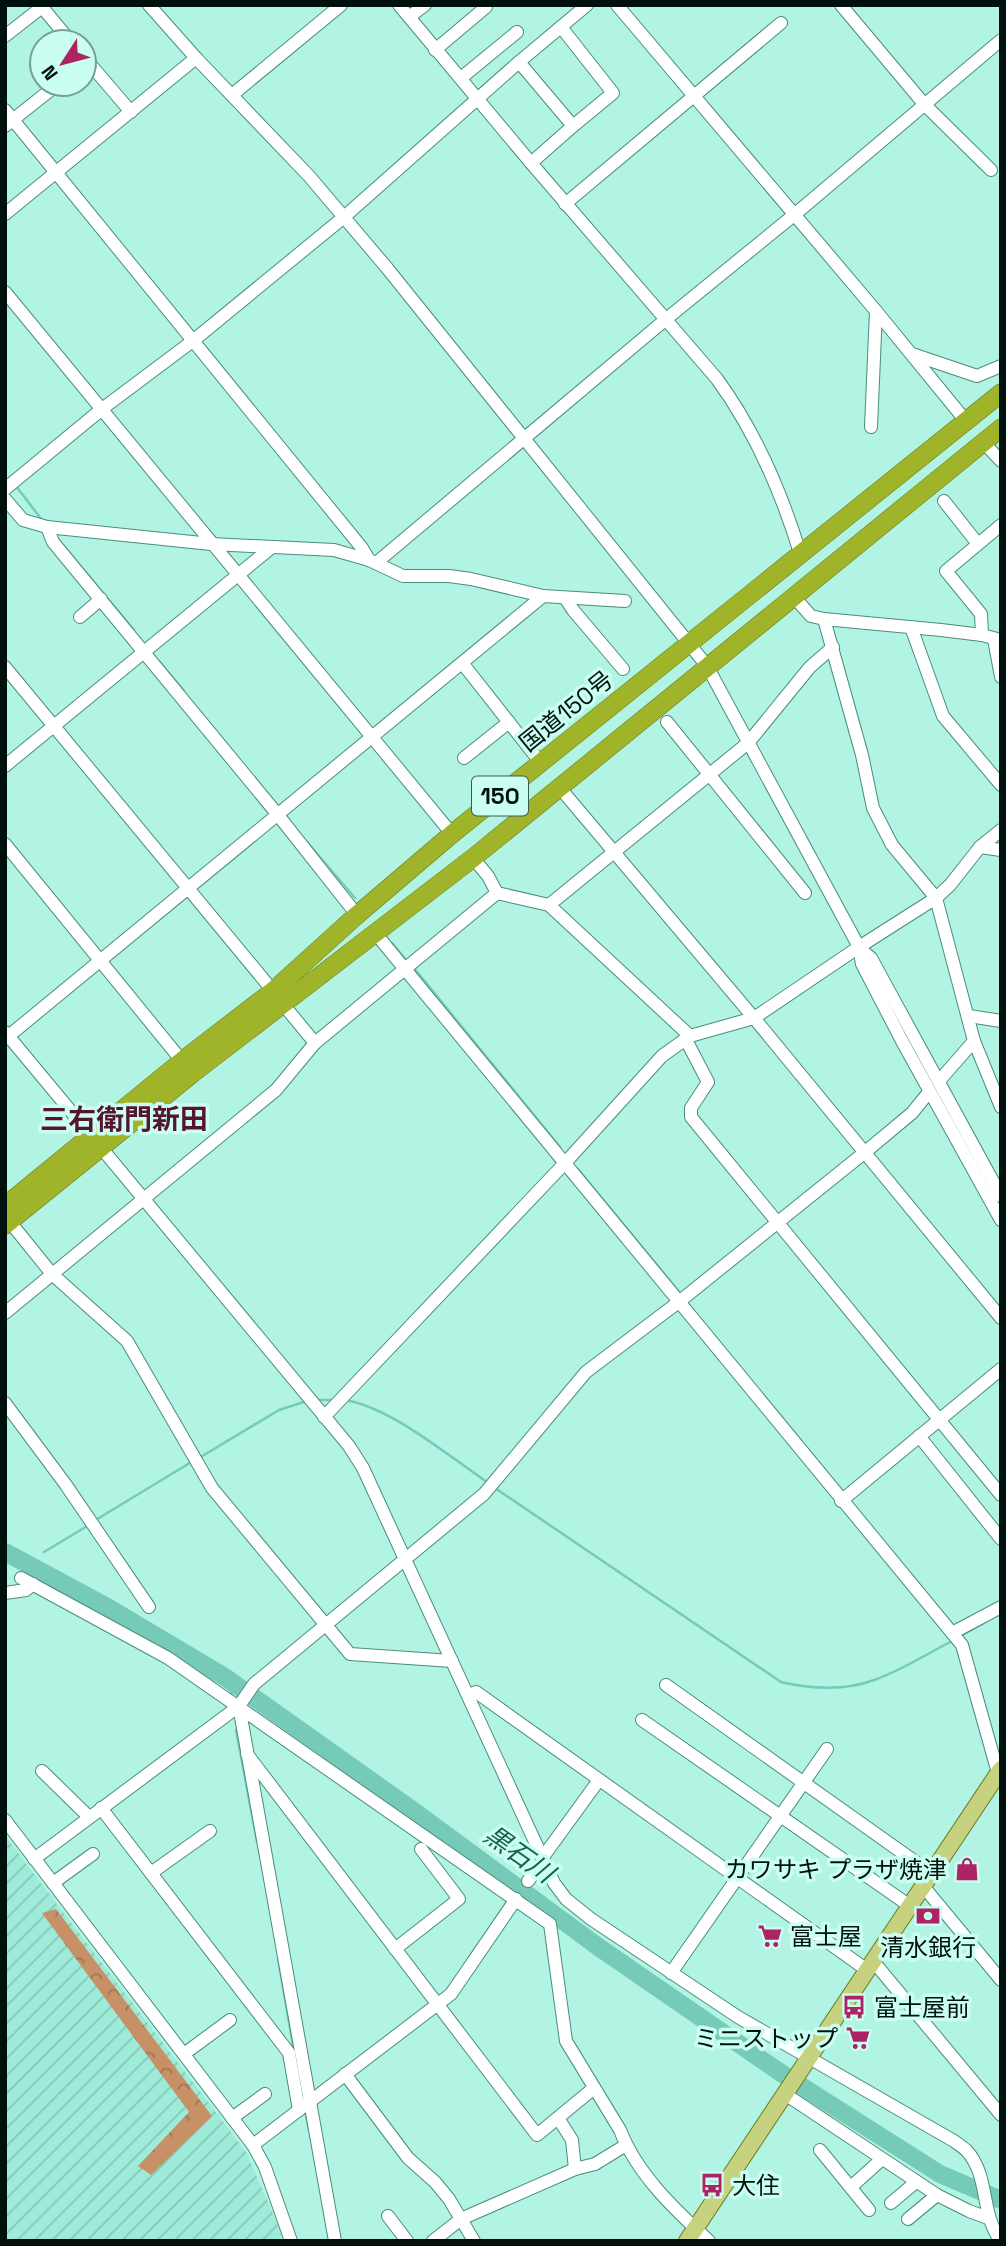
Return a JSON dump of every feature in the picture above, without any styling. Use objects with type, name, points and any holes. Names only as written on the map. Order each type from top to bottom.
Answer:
[{"type":"highway","name":"国道150号","points":[[7,1217],[95,1142],[278,997],[357,915],[452,834],[1001,393]]},
{"type":"highway","name":"国道150号","points":[[95,1142],[182,1061],[376,934],[473,858],[1001,428]]},
{"type":"main road","points":[[691,2234],[999,1775]]},
{"type":"street","points":[[149,5],[344,217],[706,667],[859,947],[862,964],[929,1092],[1001,1220]]},
{"type":"street","points":[[232,95],[341,5]]},
{"type":"street","points":[[398,5],[717,379],[760,447],[800,553]]},
{"type":"street","points":[[409,17],[425,5]]},
{"type":"street","points":[[435,50],[486,7],[484,5]]},
{"type":"street","points":[[10,485],[344,217],[587,5]]},
{"type":"street","points":[[617,5],[876,310],[965,420]]},
{"type":"street","points":[[841,5],[924,104],[991,170]]},
{"type":"street","points":[[5,36],[41,6],[59,28]]},
{"type":"street","points":[[565,204],[781,23]]},
{"type":"street","points":[[531,163],[613,93],[561,27]]},
{"type":"street","points":[[461,78],[517,32]]},
{"type":"street","points":[[372,561],[524,439],[1001,40]]},
{"type":"street","points":[[5,215],[196,58]]},
{"type":"street","points":[[519,62],[573,126]]},
{"type":"street","points":[[98,75],[131,112]]},
{"type":"street","points":[[38,98],[8,119],[194,340],[372,561]]},
{"type":"street","points":[[5,292],[452,834]]},
{"type":"street","points":[[872,427],[876,310]]},
{"type":"street","points":[[910,353],[977,376],[1001,366]]},
{"type":"street","points":[[984,443],[1001,461]]},
{"type":"street","points":[[5,499],[23,520],[47,527],[211,544],[334,550],[372,561],[403,576],[449,576],[543,596],[625,601]]},
{"type":"street","points":[[944,501],[978,544]]},
{"type":"street","points":[[1001,525],[946,571],[981,614],[992,638],[1001,677]]},
{"type":"street","points":[[47,527],[53,542],[357,915]]},
{"type":"street","points":[[5,766],[272,547]]},
{"type":"street","points":[[543,596],[101,962],[6,1036],[349,1446],[363,1468],[554,1883],[566,1899],[590,1919],[805,2062],[954,2141],[967,2151],[978,2169],[992,2229],[1001,2241]]},
{"type":"street","points":[[794,597],[811,615],[824,619],[992,638]]},
{"type":"street","points":[[565,598],[623,669]]},
{"type":"street","points":[[80,617],[101,599]]},
{"type":"street","points":[[824,619],[862,755],[873,808],[892,845],[936,898],[974,1041],[1001,1107]]},
{"type":"street","points":[[911,627],[943,716],[1001,785]]},
{"type":"street","points":[[549,905],[748,743],[810,667],[833,647]]},
{"type":"street","points":[[463,664],[541,763]]},
{"type":"street","points":[[5,667],[316,1043]]},
{"type":"street","points":[[464,758],[509,722]]},
{"type":"street","points":[[667,722],[805,893]]},
{"type":"street","points":[[560,788],[1001,1318]]},
{"type":"street","points":[[324,1417],[565,1163],[662,1056],[687,1037],[754,1018],[936,898],[950,886],[980,848],[1001,830]]},
{"type":"street","points":[[5,844],[182,1061]]},
{"type":"street","points":[[980,848],[1001,850]]},
{"type":"street","points":[[473,858],[488,876],[497,893],[549,905],[687,1037],[708,1082],[691,1108],[691,1117],[1001,1495]]},
{"type":"street","points":[[5,1313],[276,1090],[316,1043],[497,893]]},
{"type":"street","points":[[376,934],[408,967],[841,1501],[962,1645],[999,1775]]},
{"type":"street","points":[[859,947],[872,958],[1001,1196]]},
{"type":"street","points":[[969,1016],[1001,1021]]},
{"type":"street","points":[[939,1081],[974,1041]]},
{"type":"street","points":[[34,1858],[239,1706],[254,1684],[405,1561],[491,1486],[586,1372],[680,1301],[864,1153],[912,1113],[929,1092]]},
{"type":"street","points":[[7,1217],[52,1274],[127,1341],[212,1488],[350,1654],[452,1661]]},
{"type":"street","points":[[841,1501],[1001,1369]]},
{"type":"street","points":[[5,1403],[149,1607]]},
{"type":"street","points":[[919,1436],[1001,1539]]},
{"type":"street","points":[[5,1593],[26,1590],[27,1581],[168,1658],[550,1924],[566,2041],[650,2181],[691,2234],[709,2241]]},
{"type":"street","points":[[955,1637],[1001,1607]]},
{"type":"street","points":[[666,1685],[804,1783],[927,1880],[1001,1980]]},
{"type":"street","points":[[468,1696],[476,1692],[738,1878],[870,1966],[1001,2115]]},
{"type":"street","points":[[239,1706],[305,2105],[335,2241]]},
{"type":"street","points":[[642,1720],[909,1906]]},
{"type":"street","points":[[671,1973],[827,1749]]},
{"type":"street","points":[[247,1754],[537,2135],[594,2088]]},
{"type":"street","points":[[42,1771],[89,1817]]},
{"type":"street","points":[[528,1881],[599,1780]]},
{"type":"street","points":[[101,1808],[289,2053],[305,2105]]},
{"type":"street","points":[[5,1820],[253,2145],[265,2167],[291,2241]]},
{"type":"street","points":[[151,1873],[210,1831]]},
{"type":"street","points":[[395,1949],[459,1899],[421,1850]]},
{"type":"street","points":[[53,1883],[93,1854]]},
{"type":"street","points":[[253,2145],[451,1994],[516,1899]]},
{"type":"street","points":[[184,2054],[230,2020]]},
{"type":"street","points":[[345,2074],[408,2158],[435,2182],[449,2199],[474,2241]]},
{"type":"street","points":[[786,2092],[916,2182],[969,2211],[988,2218]]},
{"type":"street","points":[[232,2118],[265,2094]]},
{"type":"street","points":[[558,2118],[572,2140],[575,2169]]},
{"type":"street","points":[[433,2241],[461,2219],[575,2169],[595,2164],[626,2145]]},
{"type":"street","points":[[820,2150],[869,2210]]},
{"type":"street","points":[[851,2187],[882,2159]]},
{"type":"street","points":[[891,2203],[916,2182]]},
{"type":"street","points":[[908,2219],[937,2195]]},
{"type":"street","points":[[388,2216],[407,2241]]},
{"type":"shaded area","points":[[5,1836],[246,2152],[282,2235],[279,2241],[5,2241]]},
{"type":"green space","points":[[56,1909],[212,2116],[151,2175],[138,2166],[189,2112],[42,1913]]},
{"type":"waterway","points":[[16,486],[42,520]]},
{"type":"waterway","points":[[64,546],[134,630]]},
{"type":"waterway","points":[[159,661],[184,691]]},
{"type":"waterway","points":[[307,842],[355,898]]},
{"type":"waterway","points":[[392,943],[407,961]]},
{"type":"waterway","points":[[414,968],[560,1147]]},
{"type":"waterway","points":[[578,1169],[680,1293]]},
{"type":"waterway","points":[[317,1400],[335,1400]]},
{"type":"waterway","points":[[345,1400],[381,1412],[400,1422],[487,1482]]},
{"type":"waterway","points":[[199,1458],[279,1410],[307,1401]]},
{"type":"waterway","points":[[94,1521],[193,1461]]},
{"type":"waterway","points":[[495,1488],[781,1682],[828,1688],[863,1684],[894,1672],[954,1640]]},
{"type":"waterway","points":[[44,1552],[89,1525]]},
{"type":"waterway","name":"黒石川","points":[[5,1552],[109,1608],[225,1677],[597,1946],[784,2075],[940,2174],[1001,2200]]},
{"type":"waterway","name":"黒石川","points":[[25,1577],[36,1560]]},
{"type":"waterway","points":[[959,1637],[984,1623]]},
{"type":"waterway","points":[[225,1677],[232,1691],[231,1696]]},
{"type":"waterway","points":[[236,1730],[257,1842]]},
{"type":"waterway","points":[[278,1958],[294,2052]]},
{"type":"waterway","points":[[305,2110],[309,2131]]},
{"type":"place","name":"カワサキ プラザ焼津","points":[[967,1869]]},
{"type":"place","name":"清水銀行","points":[[928,1916]]},
{"type":"place","name":"富士屋","points":[[770,1936]]},
{"type":"place","name":"富士屋前","points":[[854,2007]]},
{"type":"place","name":"ミニストップ","points":[[858,2038]]},
{"type":"place","name":"大住","points":[[712,2185]]},
{"type":"district","name":"三右衛門新田","points":[[124,1119]]}]
